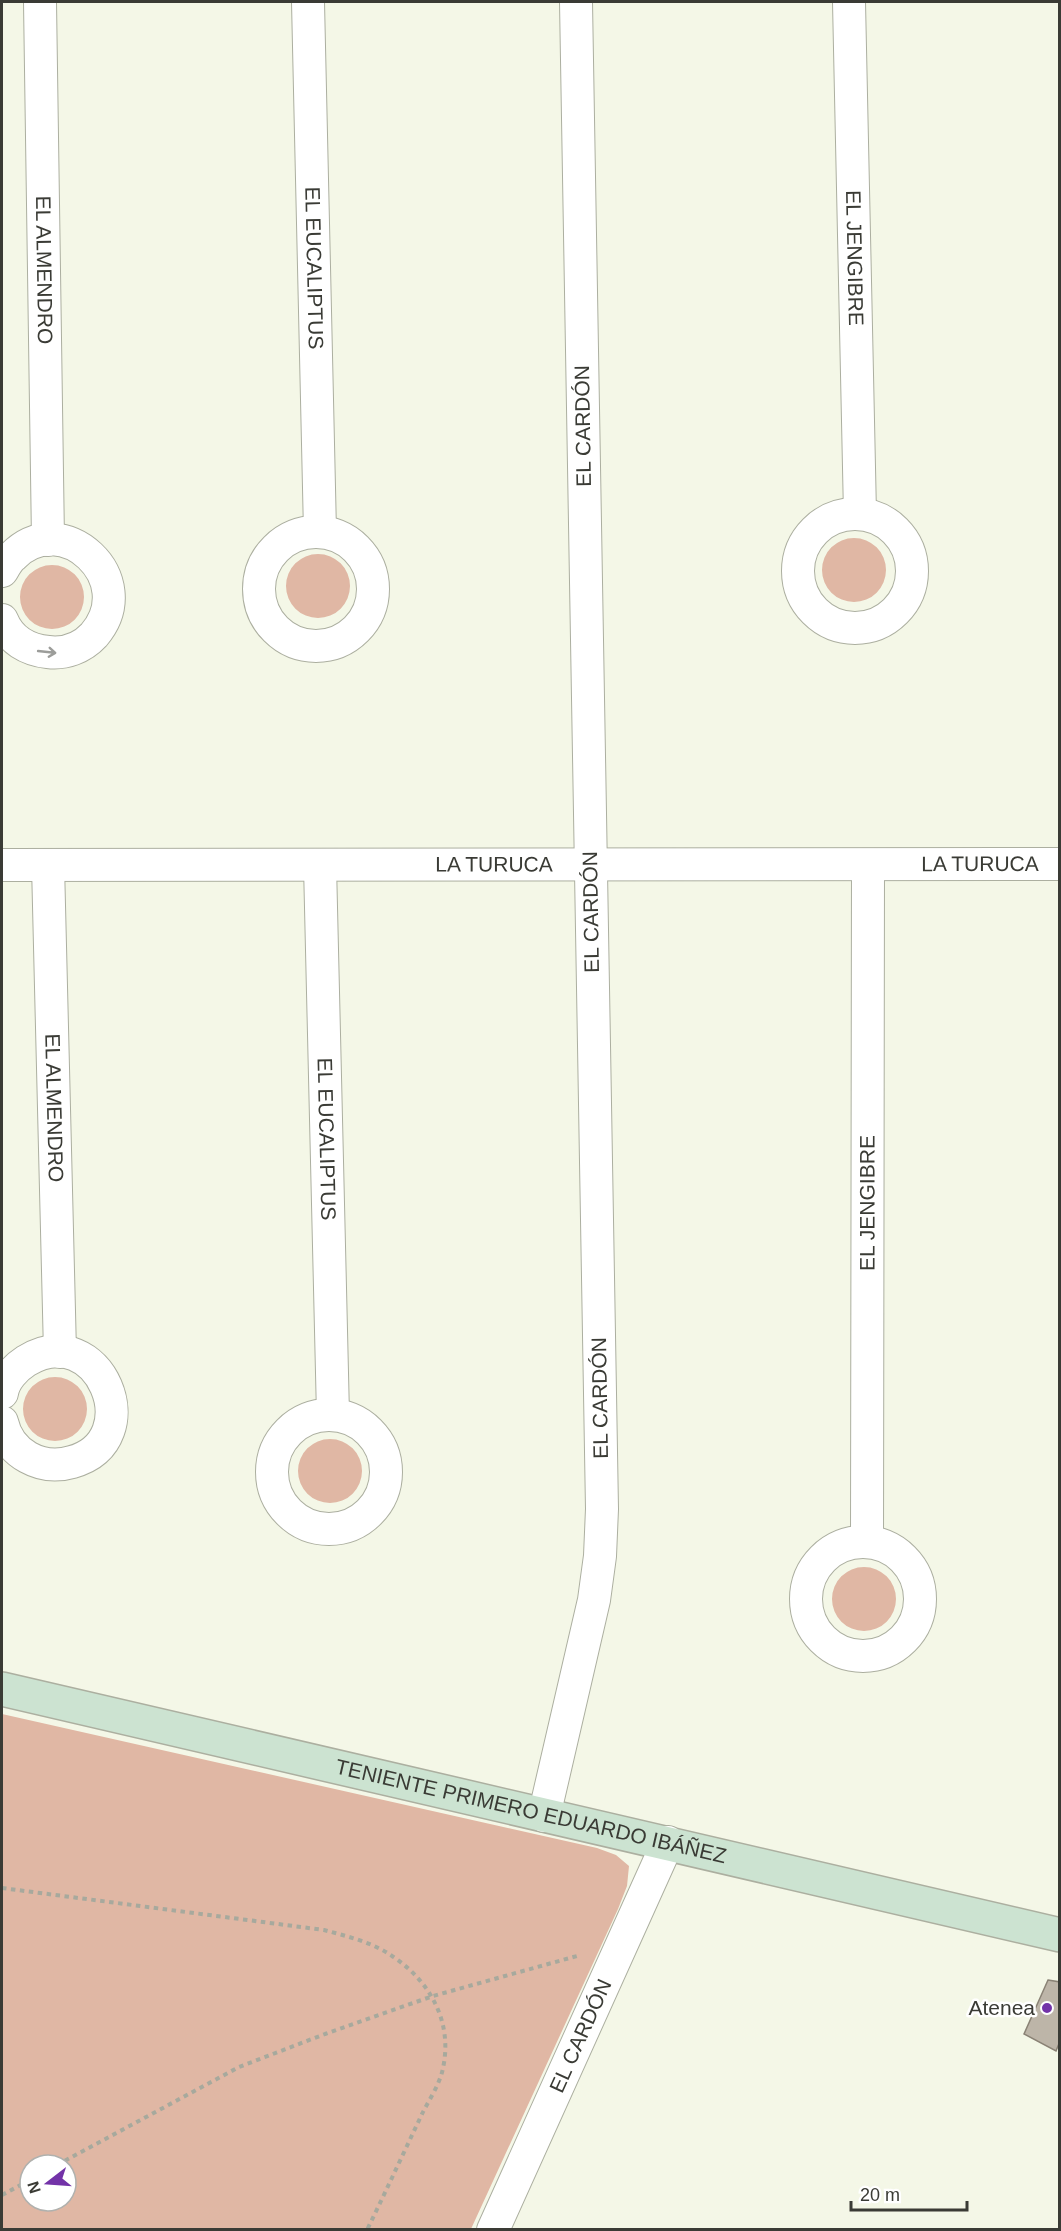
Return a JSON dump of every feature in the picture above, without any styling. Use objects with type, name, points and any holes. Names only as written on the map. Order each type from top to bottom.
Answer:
[{"type":"street","name":"EL ALMENDRO","points":[[40,2],[48,540]]},
{"type":"street","name":"EL EUCALIPTUS","points":[[308,2],[320,532]]},
{"type":"street","name":"EL CARDÓN","points":[[544,1816],[594,1600],[600,1556],[602,1497],[576,2]]},
{"type":"street","name":"EL JENGIBRE","points":[[849,2],[860,514]]},
{"type":"street","points":[[2,571],[13,555],[29,544],[48,540],[66,541],[82,548],[96,560],[105,575],[109,592],[107,611],[100,627],[88,641],[73,650],[56,653],[36,651],[18,642],[5,628],[2,620]]},
{"type":"street","name":"EL JENGIBRE","points":[[867,1542],[868,864]]},
{"type":"street","name":"LA TURUCA","points":[[2,865],[1059,864]]},
{"type":"street","name":"EL ALMENDRO","points":[[48,865],[60,1352]]},
{"type":"street","name":"EL EUCALIPTUS","points":[[320,865],[333,1415]]},
{"type":"street","points":[[2,1393],[15,1368],[36,1355],[60,1352],[83,1359],[102,1375],[111,1398],[111,1422],[100,1444],[81,1460],[60,1466],[37,1462],[18,1451],[4,1433],[2,1422]]},
{"type":"street","name":"TENIENTE PRIMERO EDUARDO IBÁÑEZ","points":[[2,1689],[544,1816],[668,1842],[1059,1935]]},
{"type":"street","name":"EL CARDÓN","points":[[493,2229],[668,1842]]},
{"type":"path","points":[[2,1888],[324,1930],[359,1940],[391,1955],[416,1975],[433,1996],[446,2036],[443,2070],[367,2229]]},
{"type":"path","points":[[78,2154],[239,2067],[433,1996],[622,1944]]},
{"type":"path","points":[[2,2195],[18,2186]]},
{"type":"shaded area","points":[[854,538],[872,544],[880,552],[886,570],[880,588],[872,596],[854,602],[836,596],[828,588],[822,570],[828,552],[836,544]]},
{"type":"shaded area","points":[[318,554],[341,563],[350,586],[341,609],[318,618],[295,609],[286,586],[295,563]]},
{"type":"shaded area","points":[[52,565],[70,571],[78,579],[84,597],[78,615],[70,623],[52,629],[34,623],[26,615],[20,597],[26,579],[34,571]]},
{"type":"shaded area","points":[[55,1377],[73,1383],[81,1391],[87,1409],[81,1427],[73,1435],[55,1441],[37,1435],[29,1427],[23,1409],[29,1391],[37,1383]]},
{"type":"shaded area","points":[[330,1439],[348,1445],[356,1453],[362,1471],[356,1489],[348,1497],[330,1503],[312,1497],[304,1489],[298,1471],[304,1453],[312,1445]]},
{"type":"shaded area","points":[[864,1567],[882,1573],[890,1581],[896,1599],[890,1617],[882,1625],[864,1631],[846,1625],[838,1617],[832,1599],[838,1581],[846,1573]]},
{"type":"shaded area","points":[[2,1714],[597,1848],[616,1855],[629,1866],[627,1886],[618,1909],[471,2229],[2,2229]]},
{"type":"building","name":"Atenea","points":[[1048,1980],[1060,1982],[1060,2041],[1056,2051],[1024,2034]]},
{"type":"place","name":"Atenea","points":[[1047,2008]]}]
